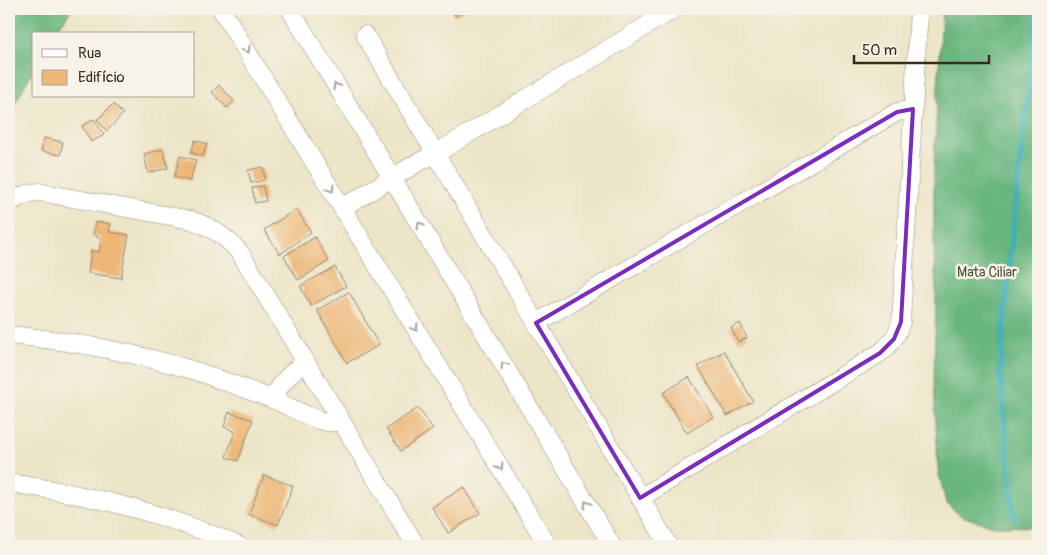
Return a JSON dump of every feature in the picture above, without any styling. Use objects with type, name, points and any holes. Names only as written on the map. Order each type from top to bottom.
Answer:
[{"type":"street","points":[[221,9],[548,546]]},
{"type":"street","points":[[290,9],[612,546]]},
{"type":"street","points":[[342,208],[674,9]]},
{"type":"street","points":[[640,498],[880,354],[894,339],[901,322],[919,9]]},
{"type":"street","points":[[365,35],[669,546]]},
{"type":"street","points":[[536,322],[897,112],[913,109]]},
{"type":"street","points":[[9,204],[22,196],[39,192],[192,220],[212,228],[232,243],[241,254],[416,546]]},
{"type":"street","points":[[9,335],[77,343],[154,360],[197,372],[272,399],[322,421],[341,422]]},
{"type":"street","points":[[272,399],[297,368],[306,362]]},
{"type":"street","points":[[9,483],[65,492],[112,503],[187,526],[239,546]]},
{"type":"highlighted area","points":[[913,109],[901,322],[894,339],[880,353],[640,498],[536,323],[897,112]]},
{"type":"green space","points":[[9,9],[72,9],[55,32],[32,32],[32,73],[9,114]]},
{"type":"green space","name":"Mata Ciliar","points":[[942,9],[1038,9],[1038,527],[993,526],[961,516],[946,503],[938,470],[934,379],[936,295],[934,164]]},
{"type":"building","points":[[451,9],[468,9],[455,16]]},
{"type":"building","points":[[219,85],[234,101],[227,108],[212,92]]},
{"type":"building","points":[[113,104],[123,114],[107,131],[97,120]]},
{"type":"building","points":[[94,119],[104,135],[91,142],[82,126]]},
{"type":"building","points":[[44,138],[63,142],[60,155],[41,151]]},
{"type":"building","points":[[195,140],[207,144],[203,156],[191,153]]},
{"type":"building","points":[[163,149],[168,168],[148,173],[144,154]]},
{"type":"building","points":[[180,156],[196,160],[190,181],[174,177]]},
{"type":"building","points":[[263,167],[265,180],[251,183],[248,170]]},
{"type":"building","points":[[263,186],[266,201],[255,203],[252,188]]},
{"type":"building","points":[[296,209],[311,232],[280,254],[264,230]]},
{"type":"building","points":[[95,222],[111,224],[109,232],[129,235],[121,278],[88,273],[91,251],[99,252],[101,238],[93,234]]},
{"type":"building","points":[[315,237],[329,261],[298,280],[284,256]]},
{"type":"building","points":[[335,267],[346,286],[311,306],[300,286]]},
{"type":"building","points":[[349,292],[379,345],[347,363],[317,310]]},
{"type":"building","points":[[740,323],[747,338],[738,342],[731,328]]},
{"type":"building","points":[[724,351],[753,401],[727,416],[698,366]]},
{"type":"building","points":[[689,377],[713,417],[687,433],[663,393]]},
{"type":"building","points":[[418,408],[433,429],[401,451],[386,429]]},
{"type":"building","points":[[229,412],[253,420],[238,461],[226,457],[235,431],[224,427]]},
{"type":"building","points":[[264,475],[293,486],[278,525],[249,514]]},
{"type":"building","points":[[464,487],[480,513],[448,533],[432,507]]},
{"type":"waterway","points":[[1014,518],[1000,372],[1020,162],[1038,12]]}]
